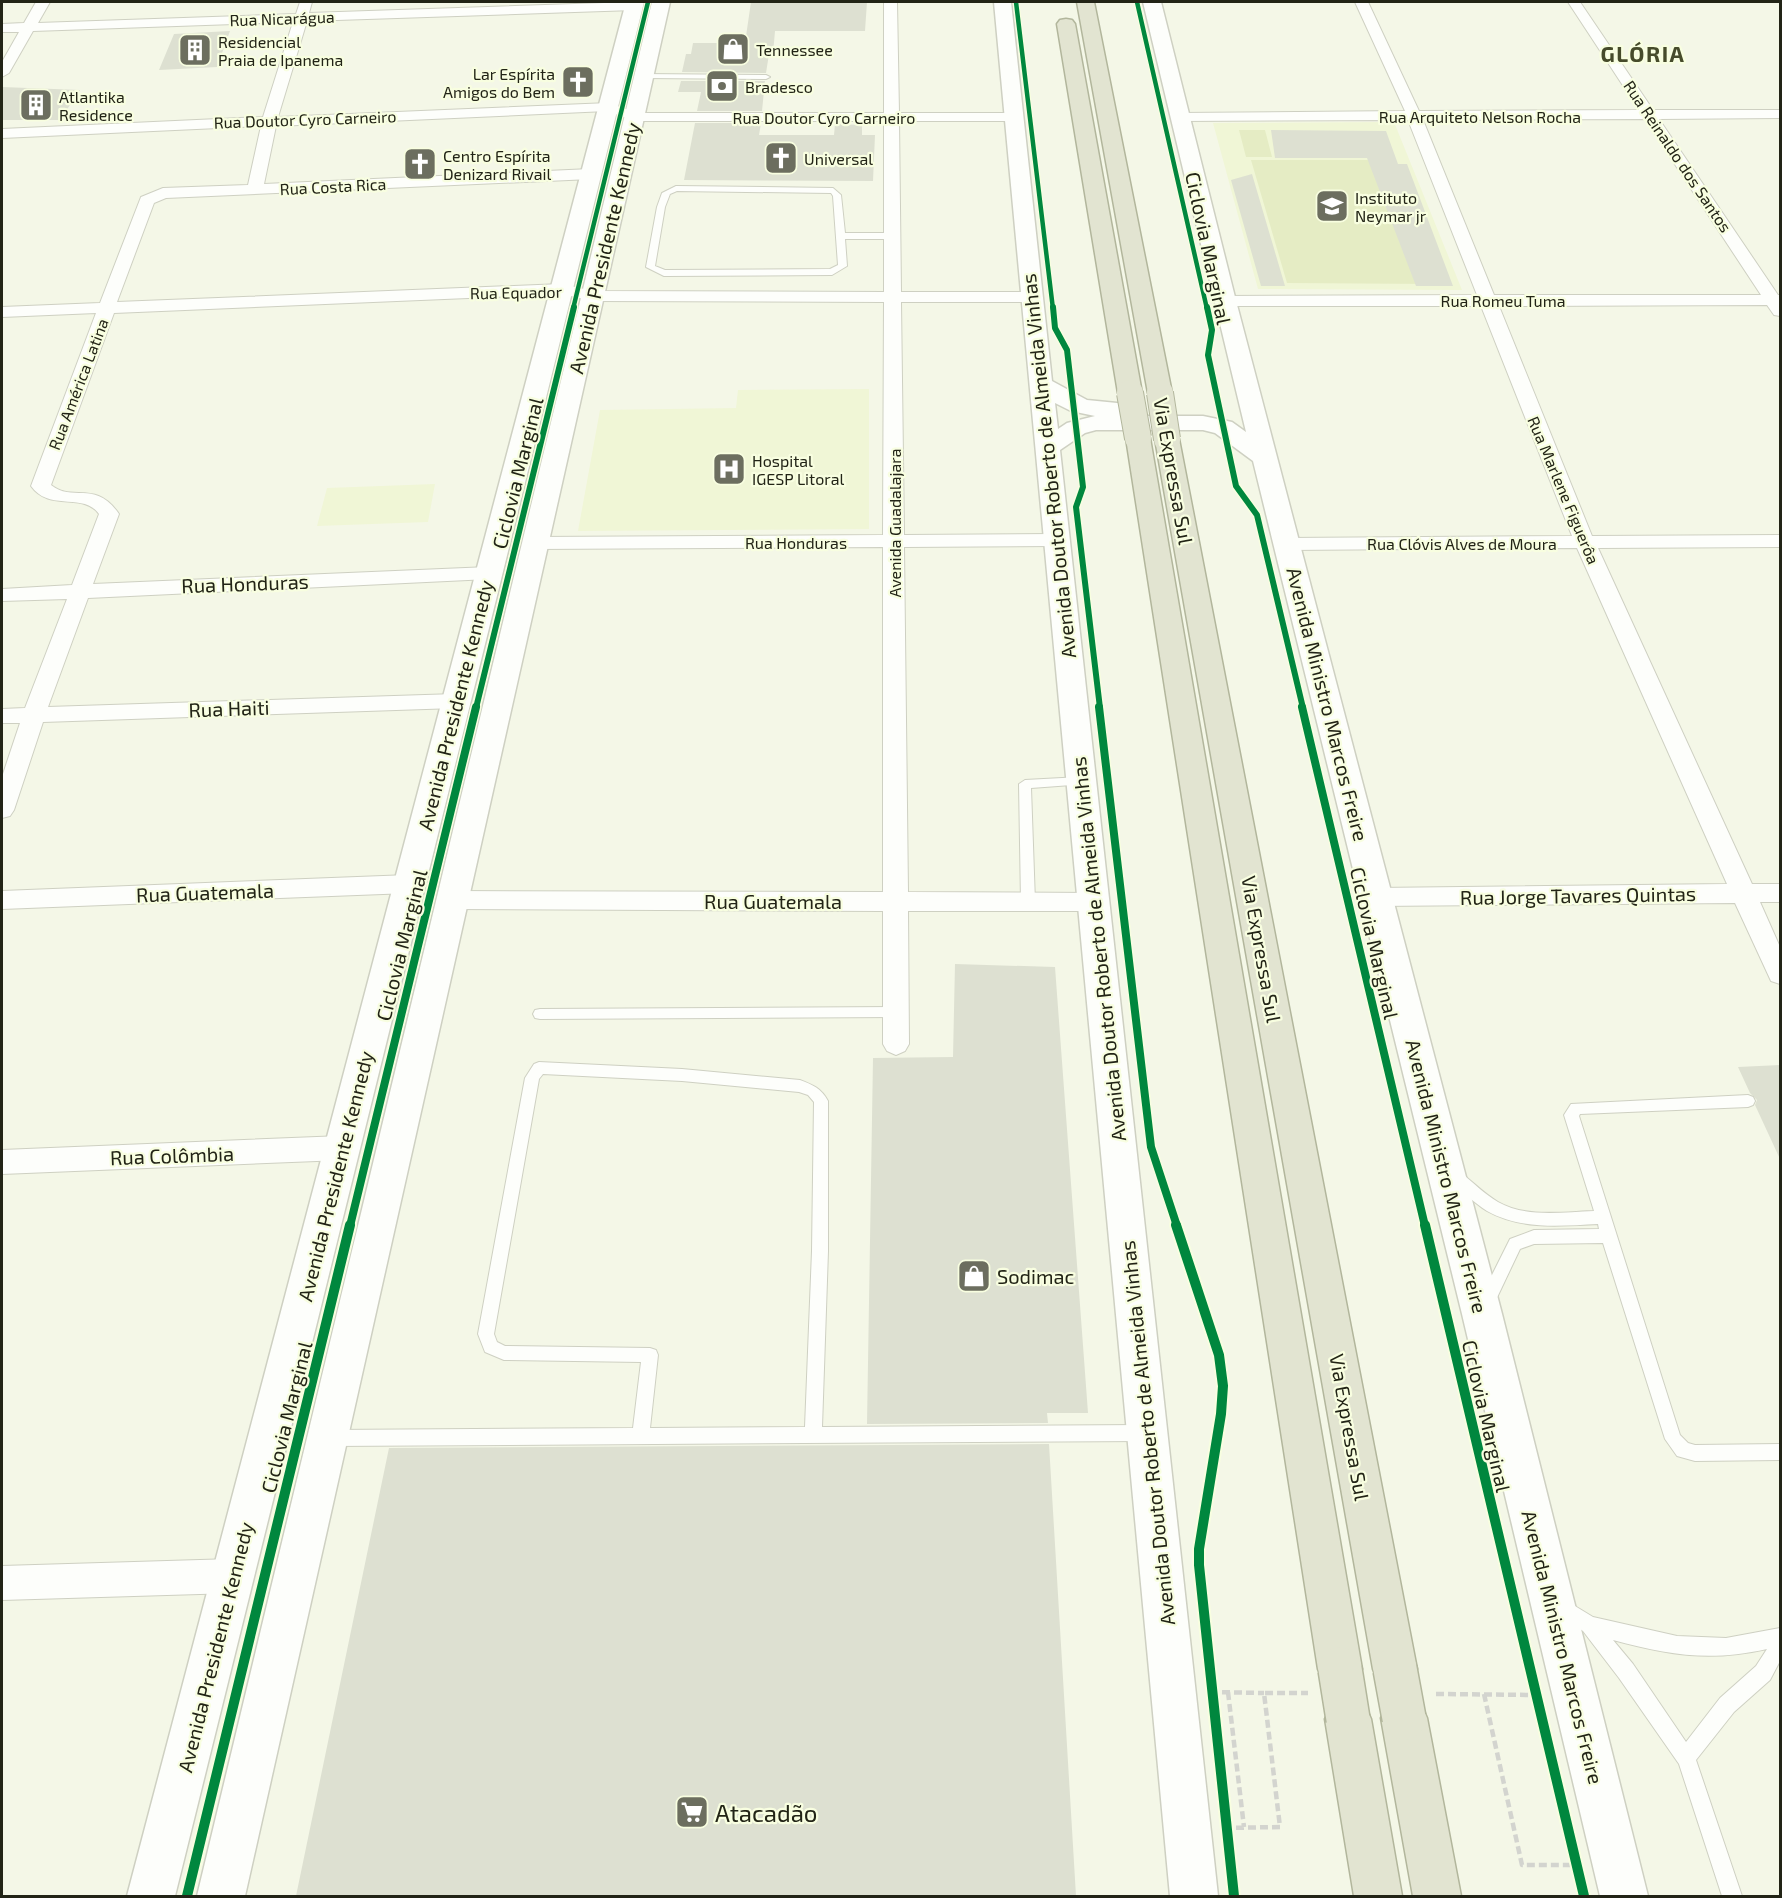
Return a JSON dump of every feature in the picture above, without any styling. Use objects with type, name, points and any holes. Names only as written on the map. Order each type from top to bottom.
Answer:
[{"type":"highway","name":"Via Expressa Sul","points":[[1063,2],[1130,393],[1153,439],[1395,1669],[1437,1896]]},
{"type":"highway","name":"Via Expressa Sul","points":[[1085,2],[1160,393],[1153,439],[1340,1669],[1378,1896]]},
{"type":"main road","name":"Avenida Presidente Kennedy","points":[[221,1896],[535,543],[577,292],[591,174],[622,112],[644,76],[661,2]]},
{"type":"main road","name":"Avenida Doutor Roberto de Almeida Vinhas","points":[[1002,2],[1194,1896]]},
{"type":"main road","name":"Avenida Ministro Marcos Freire","points":[[1152,2],[1225,301],[1482,1314],[1624,1896]]},
{"type":"main road","name":"Avenida Presidente Kennedy","points":[[151,1896],[489,573],[577,292],[622,112],[635,4]]},
{"type":"main road","points":[[1040,384],[1074,404],[1087,408],[1193,409],[1227,403],[1246,384]]},
{"type":"main road","points":[[1046,448],[1076,428],[1096,423],[1203,423],[1223,427],[1265,458]]},
{"type":"street","points":[[2,73],[43,2]]},
{"type":"street","name":"Avenida Guadalajara","points":[[891,2],[896,1044]]},
{"type":"street","name":"Rua Marlene Figuerôa","points":[[1361,2],[1414,116],[1585,543],[1780,974]]},
{"type":"street","name":"Rua Reinaldo dos Santos","points":[[1575,2],[1778,304]]},
{"type":"street","name":"Rua Nicarágua","points":[[2,28],[304,10],[635,4]]},
{"type":"street","points":[[255,189],[270,120],[304,10]]},
{"type":"street","name":"Rua Doutor Cyro Carneiro","points":[[2,133],[270,120],[622,112],[1014,117]]},
{"type":"street","name":"Rua Arquiteto Nelson Rocha","points":[[1180,117],[1780,114]]},
{"type":"street","name":"Rua Costa Rica","points":[[255,189],[591,174]]},
{"type":"street","name":"Rua América Latina","points":[[2,810],[34,714],[109,514],[106,508],[94,500],[55,495],[41,486],[147,200],[163,193],[255,189]]},
{"type":"street","name":"Rua Equador","points":[[2,312],[577,292],[1031,297]]},
{"type":"street","name":"Rua Romeu Tuma","points":[[1225,301],[1487,300],[1778,304]]},
{"type":"street","name":"Rua Honduras","points":[[535,543],[1056,540]]},
{"type":"street","name":"Rua Clóvis Alves de Moura","points":[[1287,544],[1780,541]]},
{"type":"street","name":"Rua Honduras","points":[[2,595],[489,573]]},
{"type":"street","name":"Rua Haiti","points":[[2,716],[456,700]]},
{"type":"street","name":"Rua Guatemala","points":[[2,900],[409,884]]},
{"type":"street","name":"Rua Jorge Tavares Quintas","points":[[1376,897],[1780,893]]},
{"type":"street","name":"Rua Guatemala","points":[[452,900],[1093,902]]},
{"type":"street","name":"Rua Colômbia","points":[[2,1162],[342,1148]]},
{"type":"street","points":[[2,1583],[233,1576]]},
{"type":"lane","points":[[644,76],[766,77]]},
{"type":"lane","points":[[676,188],[833,191],[837,195],[841,236],[843,266],[832,272],[664,273],[650,267],[661,207],[666,193],[676,188]]},
{"type":"lane","points":[[841,236],[892,236]]},
{"type":"lane","points":[[1028,902],[1025,784],[1080,781]]},
{"type":"lane","points":[[540,1014],[897,1012]]},
{"type":"lane","points":[[641,1435],[650,1355],[504,1353],[491,1347],[486,1334],[532,1078],[539,1068],[682,1075],[800,1086],[813,1091],[820,1101],[820,1251],[813,1434]]},
{"type":"lane","points":[[1748,1101],[1576,1108],[1571,1115],[1673,1439],[1683,1450],[1695,1453],[1780,1452]]},
{"type":"lane","points":[[1445,1168],[1493,1207],[1509,1214],[1530,1219],[1603,1217]]},
{"type":"lane","points":[[1482,1314],[1515,1244],[1534,1237],[1609,1236]]},
{"type":"lane","points":[[327,1438],[1146,1433]]},
{"type":"lane","points":[[1552,1601],[1589,1624],[1659,1641],[1707,1648],[1780,1637]]},
{"type":"lane","points":[[1589,1624],[1626,1671],[1686,1758],[1732,1896]]},
{"type":"lane","points":[[1686,1758],[1727,1705],[1763,1673],[1780,1645]]},
{"type":"path","points":[[1211,1680],[1213,1703]]},
{"type":"path","points":[[1533,1684],[1539,1707]]},
{"type":"path","points":[[1173,1691],[1264,1693]]},
{"type":"path","points":[[1228,1692],[1244,1827]]},
{"type":"path","points":[[1484,1694],[1522,1865],[1577,1865]]},
{"type":"path","points":[[1224,1817],[1227,1839]]},
{"type":"path","points":[[1574,1854],[1579,1876]]},
{"type":"shaded area","name":"Instituto Neymar jr","points":[[1394,122],[1462,290],[1258,289],[1213,123]]},
{"type":"shaded area","points":[[1239,130],[1265,130],[1272,157],[1246,157]]},
{"type":"shaded area","points":[[1251,160],[1384,160],[1433,284],[1287,283]]},
{"type":"shaded area","name":"Hospital IGESP Litoral","points":[[869,389],[869,529],[578,531],[600,410],[736,408],[738,390]]},
{"type":"shaded area","points":[[435,484],[428,522],[317,526],[327,488]]},
{"type":"building","points":[[751,2],[867,2],[865,31],[775,31],[773,54],[769,54],[766,73],[682,72],[686,54],[691,54],[693,43],[745,43]]},
{"type":"building","name":"Residencial Praia de Ipanema","points":[[230,31],[217,67],[159,70],[174,34]]},
{"type":"building","points":[[681,81],[765,81],[762,111],[697,111],[701,92],[678,92]]},
{"type":"building","name":"Atlantika Residence","points":[[2,87],[80,90],[60,120],[2,120]]},
{"type":"building","name":"Universal","points":[[695,123],[761,123],[759,135],[834,135],[835,124],[862,125],[862,135],[875,135],[873,181],[684,180]]},
{"type":"building","points":[[1271,130],[1386,131],[1398,164],[1407,164],[1453,286],[1416,286],[1367,158],[1275,158]]},
{"type":"building","points":[[1252,174],[1285,286],[1261,286],[1231,180]]},
{"type":"building","name":"Sodimac","points":[[955,964],[1055,967],[1088,1413],[1047,1413],[1048,1423],[867,1424],[873,1058],[953,1057]]},
{"type":"building","points":[[1780,1065],[1780,1159],[1755,1105],[1757,1100],[1750,1093],[1738,1067]]},
{"type":"building","points":[[1049,1444],[1076,1896],[296,1896],[389,1448]]},
{"type":"cycle path","name":"Ciclovia Marginal","points":[[187,1896],[648,2]]},
{"type":"cycle path","points":[[1016,2],[1055,328],[1067,350],[1083,487],[1076,507],[1151,1147],[1219,1355],[1223,1386],[1221,1414],[1199,1549],[1199,1565],[1234,1896]]},
{"type":"cycle path","name":"Ciclovia Marginal","points":[[1137,2],[1212,330],[1208,355],[1236,486],[1257,515],[1584,1896]]},
{"type":"place","name":"Tennessee","points":[[733,49]]},
{"type":"place","name":"Residencial Praia de Ipanema","points":[[195,50]]},
{"type":"place","name":"Lar Espírita Amigos do Bem","points":[[578,82]]},
{"type":"place","name":"Bradesco","points":[[722,86]]},
{"type":"place","name":"Atlantika Residence","points":[[36,105]]},
{"type":"place","name":"Universal","points":[[781,158]]},
{"type":"place","name":"Centro Espírita Denizard Rivail","points":[[420,164]]},
{"type":"place","name":"Instituto Neymar jr","points":[[1332,206]]},
{"type":"place","name":"Hospital IGESP Litoral","points":[[729,469]]},
{"type":"place","name":"Sodimac","points":[[974,1276]]},
{"type":"place","name":"Atacadão","points":[[692,1812]]},
{"type":"district","name":"GLÓRIA","points":[[1643,53]]}]
